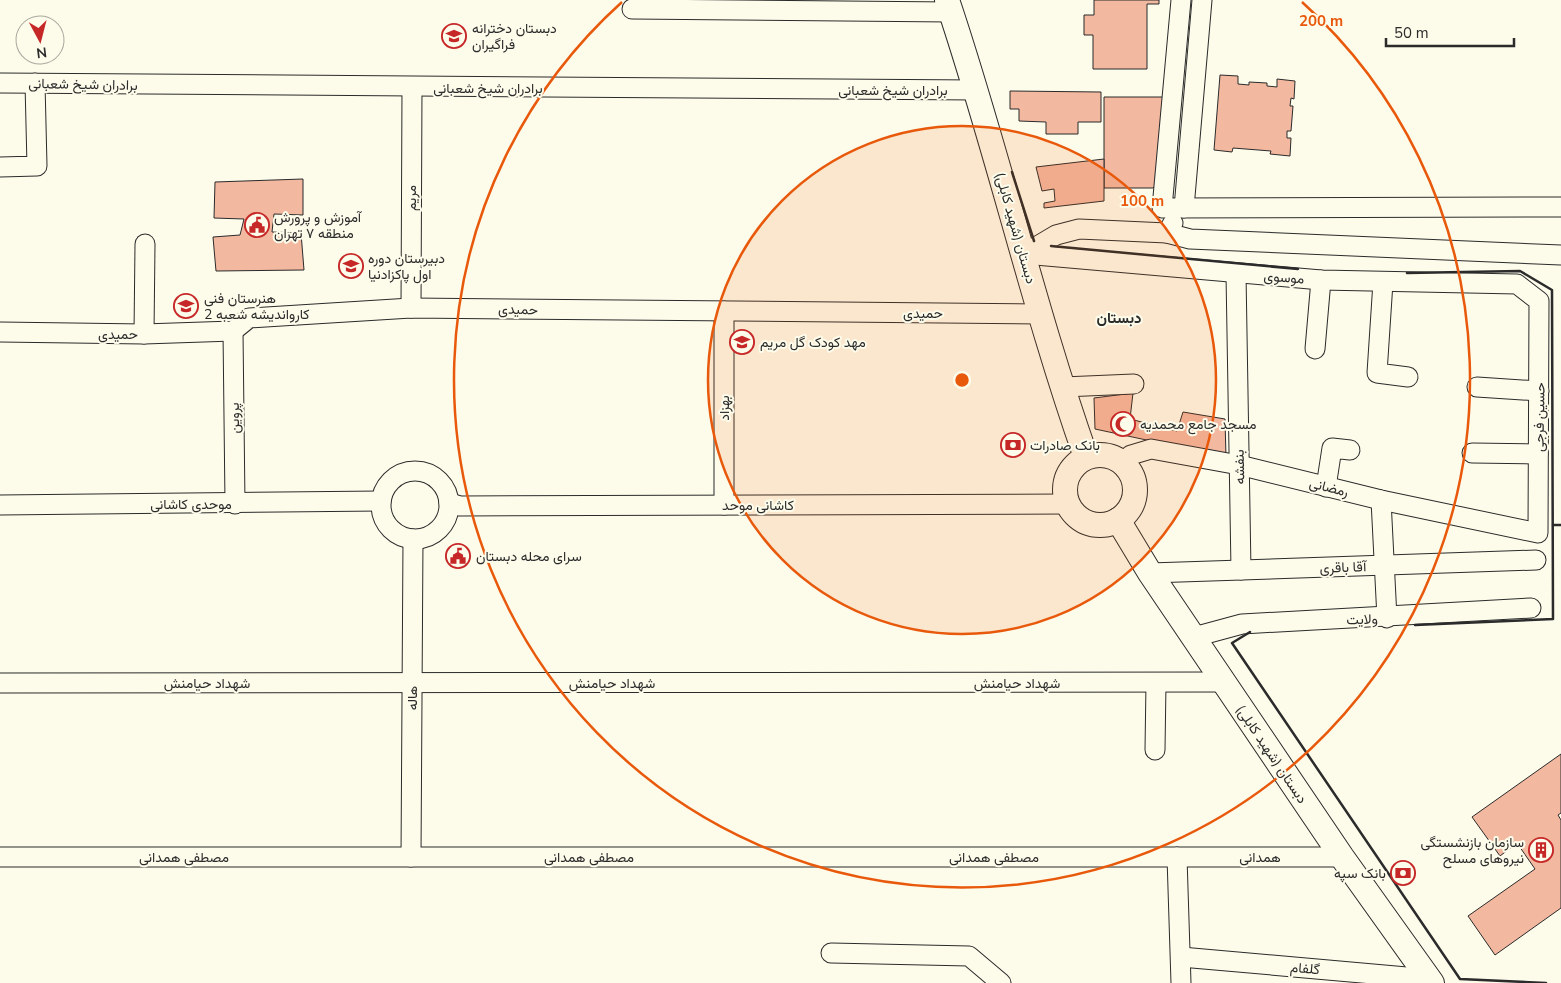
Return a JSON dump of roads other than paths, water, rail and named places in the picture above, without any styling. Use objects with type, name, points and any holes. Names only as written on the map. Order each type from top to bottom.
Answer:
[{"type":"main road","name":"دبستان (شهید کابلی)","points":[[949,6],[977,90],[1041,314],[1086,457]]},
{"type":"main road","points":[[1108,455],[1123,462],[1133,475],[1136,495],[1131,508],[1118,520],[1105,525],[1088,523],[1077,518],[1067,504],[1066,488],[1069,475],[1075,465],[1086,457],[1108,455]]},
{"type":"main road","name":"دبستان (شهید کابلی)","points":[[1118,520],[1150,573],[1223,682],[1342,857],[1431,981]]},
{"type":"street","points":[[1166,233],[1173,225],[1176,50],[1181,0]]},
{"type":"street","points":[[1173,208],[1198,51],[1202,0]]},
{"type":"street","points":[[632,9],[949,6]]},
{"type":"street","points":[[1176,50],[1198,51]]},
{"type":"street","name":"برادران شیخ شعبانی","points":[[0,83],[412,88],[977,90]]},
{"type":"street","points":[[0,166],[37,166],[35,84]]},
{"type":"street","name":"مریم","points":[[411,308],[412,88]]},
{"type":"street","points":[[1173,208],[1561,207]]},
{"type":"street","points":[[1024,254],[1056,235],[1079,229],[1166,233],[1190,239],[1561,255]]},
{"type":"street","points":[[144,334],[145,244]]},
{"type":"street","name":"موسوی","points":[[1024,254],[1321,280],[1517,284],[1539,301]]},
{"type":"street","name":"بنفشه","points":[[1236,274],[1241,570]]},
{"type":"street","points":[[1315,348],[1321,280]]},
{"type":"street","points":[[1383,282],[1377,373],[1408,377]]},
{"type":"street","name":"حسین فرجی","points":[[1538,533],[1539,301]]},
{"type":"street","name":"حمیدی","points":[[0,332],[144,334],[233,331],[249,318],[411,308],[1041,314]]},
{"type":"street","name":"بهزاد","points":[[724,311],[724,506]]},
{"type":"street","name":"پروین","points":[[233,331],[235,504]]},
{"type":"street","points":[[1063,386],[1134,384]]},
{"type":"street","points":[[1477,387],[1539,391]]},
{"type":"street","points":[[1326,487],[1332,448],[1350,450]]},
{"type":"street","name":"رمضانی","points":[[1123,462],[1131,455],[1151,449],[1239,465],[1381,500],[1538,533]]},
{"type":"street","points":[[1472,453],[1538,454]]},
{"type":"street","points":[[421,472],[432,476],[440,482],[446,492],[449,503],[448,514],[443,525],[434,533],[424,538],[413,539],[402,536],[389,527],[382,512],[381,501],[384,491],[400,475],[421,472]]},
{"type":"street","points":[[1381,500],[1387,618]]},
{"type":"street","name":"موحدی کاشانی","points":[[0,505],[381,501]]},
{"type":"street","name":"کاشانی موحد","points":[[449,503],[460,506],[1067,504]]},
{"type":"street","name":"هاله","points":[[411,857],[413,539]]},
{"type":"street","name":"آقا باقری","points":[[1150,573],[1536,560]]},
{"type":"street","name":"ولایت","points":[[1194,637],[1242,624],[1387,618],[1531,608]]},
{"type":"street","name":"شهداد حیامنش","points":[[0,684],[1223,682]]},
{"type":"street","points":[[1154,750],[1156,683]]},
{"type":"street","name":"مصطفی همدانی","points":[[0,857],[1177,857]]},
{"type":"street","points":[[1177,857],[1182,983]]},
{"type":"street","name":"همدانی","points":[[1177,857],[1342,857]]},
{"type":"street","points":[[831,953],[969,956],[1001,983]]},
{"type":"street","name":"گلفام","points":[[1181,957],[1431,981]]},
{"type":"place","name":"دبستان دخترانه فراگیران","points":[[454,36]]},
{"type":"place","name":"آموزش و پرورش منطقه ۷ تهران","points":[[257,225]]},
{"type":"place","name":"دبیرستان دوره اول پاکزادنیا","points":[[351,266]]},
{"type":"place","name":"هنرستان فنی کارواندیشه شعبه 2","points":[[186,306]]},
{"type":"place","name":"مهد کودک گل مریم","points":[[742,342]]},
{"type":"place","name":"مسجد جامع محمدیه","points":[[1123,424]]},
{"type":"place","name":"بانک صادرات","points":[[1013,445]]},
{"type":"place","name":"سرای محله دبستان","points":[[458,556]]},
{"type":"place","name":"سازمان بازنشستگی نیروهای مسلح","points":[[1541,850]]},
{"type":"place","name":"بانک سپه","points":[[1403,873]]},
{"type":"district","name":"دبستان","points":[[1119,318]]}]
